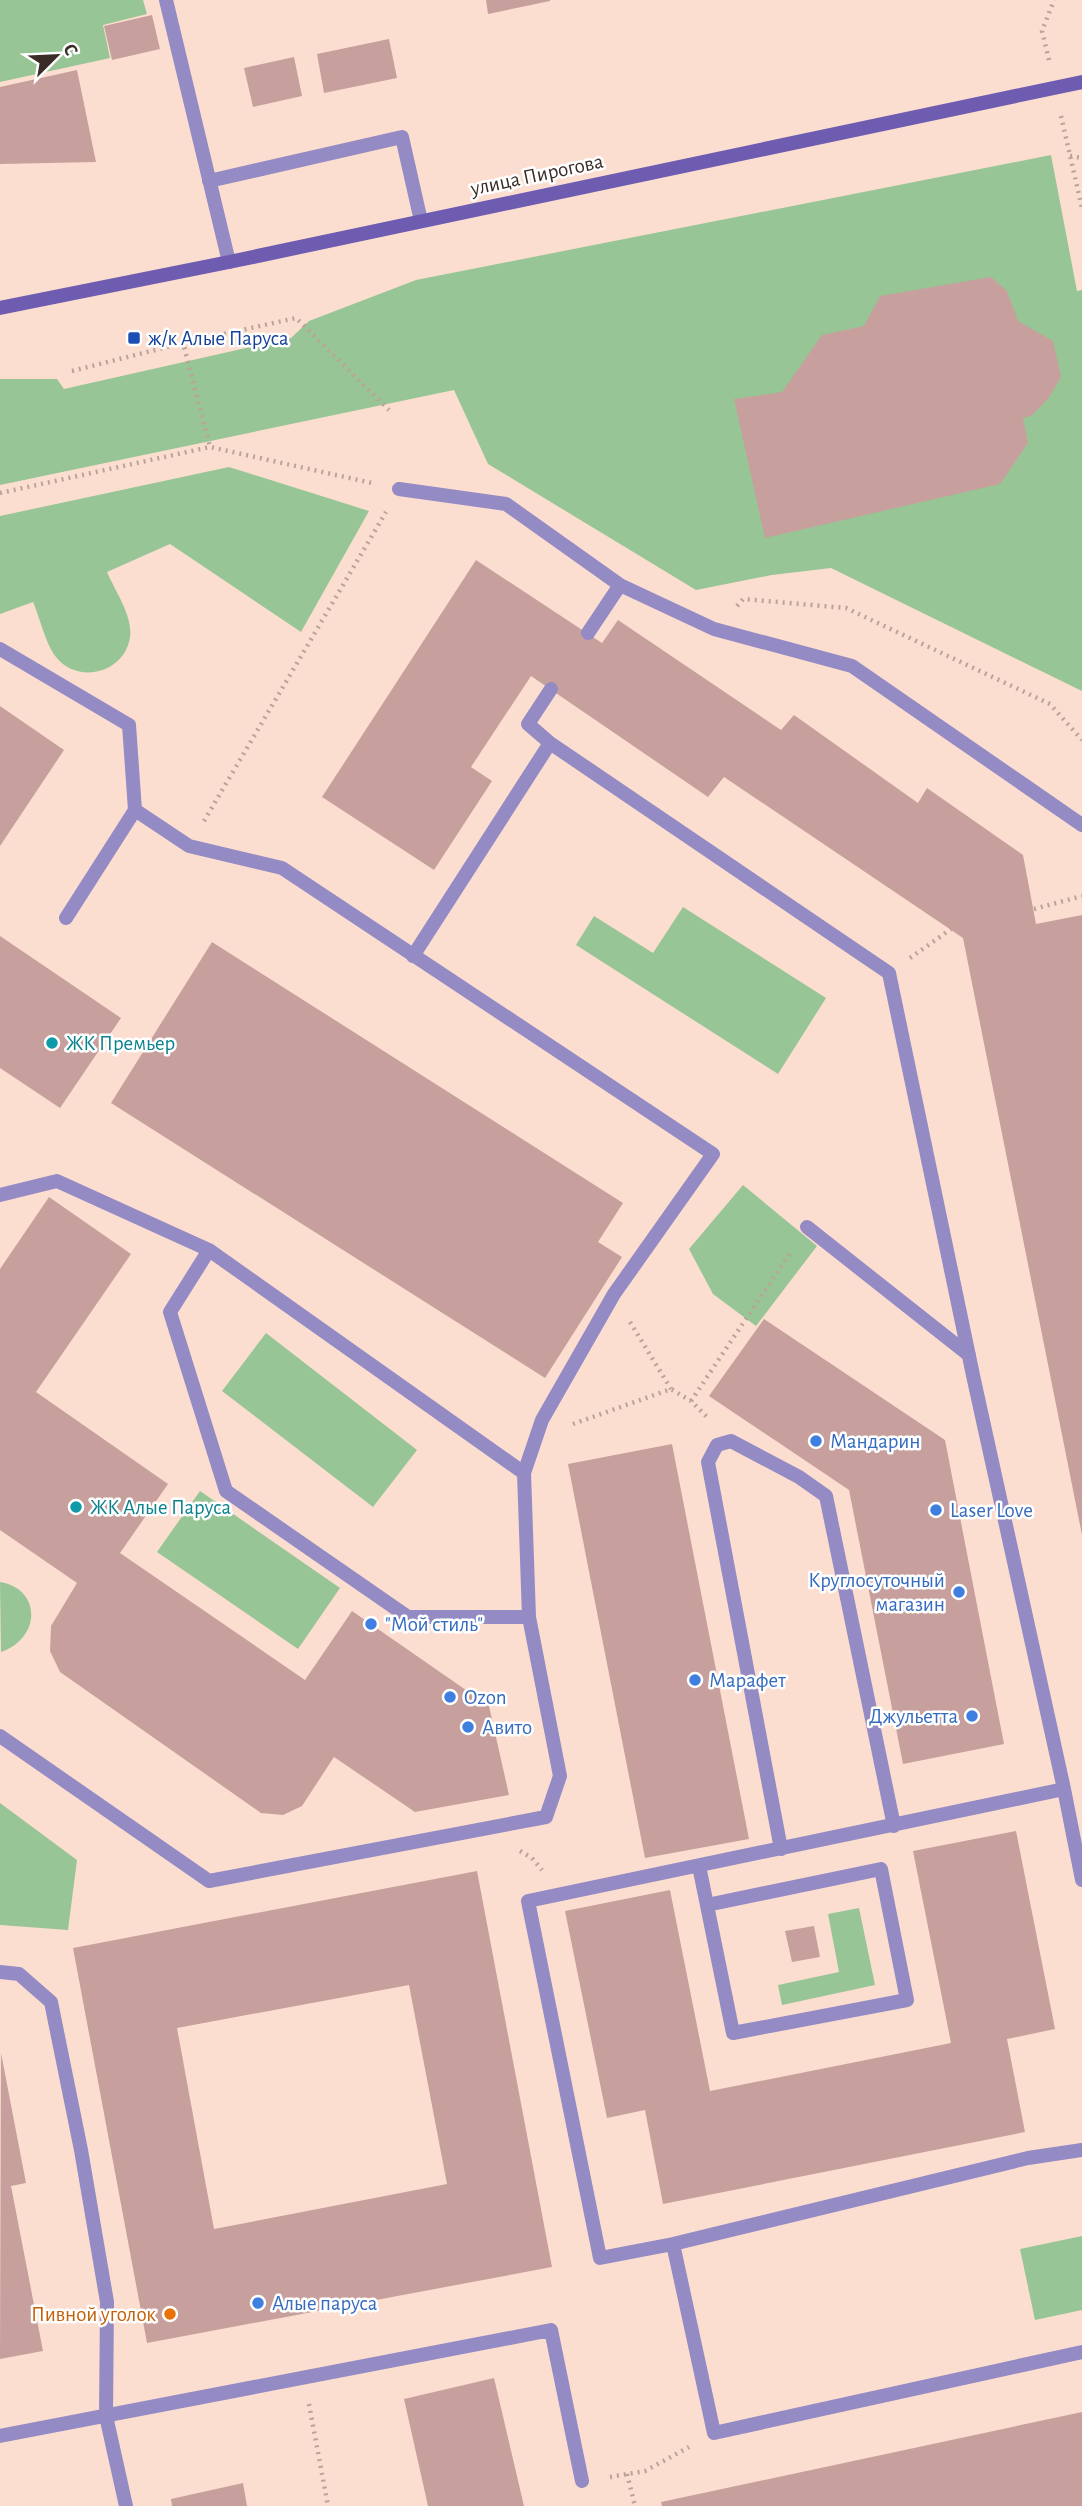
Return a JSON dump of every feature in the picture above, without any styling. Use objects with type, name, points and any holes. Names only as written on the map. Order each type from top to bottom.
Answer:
[{"type":"main road","name":"улица Пирогова","points":[[0,308],[1082,82]]},
{"type":"street","points":[[166,0],[229,262]]},
{"type":"street","points":[[209,181],[402,137],[421,221]]},
{"type":"street","points":[[399,489],[506,504],[620,585],[714,629],[852,666],[1082,825]]},
{"type":"street","points":[[588,633],[620,585]]},
{"type":"street","points":[[0,649],[129,725],[135,810],[65,918]]},
{"type":"street","points":[[551,689],[528,724],[550,743],[889,973],[1082,1881]]},
{"type":"street","points":[[413,956],[550,743]]},
{"type":"street","points":[[0,1736],[209,1881],[545,1817],[560,1776],[529,1616],[524,1472],[542,1420],[614,1294],[713,1154],[282,868],[189,846],[135,810]]},
{"type":"street","points":[[0,1195],[57,1181],[209,1250],[524,1472]]},
{"type":"street","points":[[807,1227],[970,1355]]},
{"type":"street","points":[[209,1250],[170,1312],[226,1491],[408,1617],[529,1616]]},
{"type":"street","points":[[781,1849],[708,1462],[716,1446],[731,1441],[799,1477],[826,1496],[894,1826]]},
{"type":"street","points":[[1064,1789],[528,1901],[600,2258],[673,2244],[1028,2158],[1082,2150]]},
{"type":"street","points":[[699,1866],[733,2033],[907,2000],[881,1869],[707,1905]]},
{"type":"street","points":[[0,1972],[19,1973],[51,2002],[81,2150],[107,2302],[106,2416],[126,2506]]},
{"type":"street","points":[[673,2244],[714,2433],[1082,2352]]},
{"type":"street","points":[[0,2437],[551,2330],[582,2481]]},
{"type":"path","points":[[1070,156],[1082,158]]},
{"type":"path","points":[[72,371],[296,318],[389,410]]},
{"type":"path","points":[[183,343],[210,447]]},
{"type":"path","points":[[0,493],[210,447],[399,489],[189,846]]},
{"type":"path","points":[[714,629],[743,599],[846,608],[1050,704],[1082,740]]},
{"type":"path","points":[[1034,909],[1082,896]]},
{"type":"path","points":[[889,973],[951,929]]},
{"type":"path","points":[[691,1401],[807,1227]]},
{"type":"path","points":[[636,1333],[671,1389],[691,1401],[731,1441]]},
{"type":"path","points":[[583,1422],[671,1389]]},
{"type":"path","points":[[304,2378],[328,2506]]},
{"type":"path","points":[[582,2481],[645,2471],[714,2433]]},
{"type":"path","points":[[627,2474],[635,2506]]},
{"type":"green space","points":[[0,0],[143,0],[147,14],[103,25],[110,58],[0,82]]},
{"type":"green space","points":[[1051,155],[1077,291],[1082,290],[1082,691],[831,568],[772,575],[696,590],[488,464],[454,390],[0,485],[0,379],[57,379],[64,389],[291,338],[309,321],[416,280]]},
{"type":"green space","points":[[229,467],[369,511],[301,632],[170,544],[107,572],[126,612],[130,629],[126,649],[110,667],[88,672],[65,666],[52,652],[33,602],[0,614],[0,516]]},
{"type":"green space","points":[[683,907],[826,998],[778,1074],[576,945],[594,916],[653,953]]},
{"type":"green space","points":[[743,1185],[817,1246],[756,1326],[713,1294],[689,1249]]},
{"type":"green space","points":[[266,1333],[417,1450],[373,1507],[222,1391]]},
{"type":"green space","points":[[200,1491],[340,1588],[298,1649],[157,1552]]},
{"type":"green space","points":[[0,1582],[14,1586],[24,1594],[31,1614],[24,1636],[1,1652]]},
{"type":"green space","points":[[0,1803],[77,1860],[68,1930],[0,1925]]},
{"type":"green space","points":[[859,1908],[875,1985],[782,2005],[778,1985],[839,1972],[828,1914]]},
{"type":"green space","points":[[1082,2236],[1082,2310],[1035,2320],[1020,2249]]},
{"type":"building","points":[[486,0],[550,0],[550,1],[488,14]]},
{"type":"building","points":[[152,15],[160,49],[112,60],[104,26]]},
{"type":"building","points":[[389,39],[397,78],[324,93],[317,54]]},
{"type":"building","points":[[294,57],[302,96],[253,107],[244,68]]},
{"type":"building","points":[[77,70],[96,162],[0,164],[0,87]]},
{"type":"building","points":[[991,277],[1007,291],[1018,321],[1053,341],[1061,377],[1048,399],[1031,416],[1023,418],[1028,443],[1000,484],[765,538],[734,399],[782,392],[822,335],[864,326],[880,296]]},
{"type":"building","points":[[476,560],[602,643],[618,620],[781,730],[794,715],[918,803],[927,788],[1023,855],[1036,924],[1082,915],[1082,1535],[963,938],[724,777],[708,797],[531,676],[471,767],[492,781],[434,870],[322,797]]},
{"type":"building","points":[[0,706],[64,750],[0,846]]},
{"type":"building","name":"ЖК Премьер","points":[[0,936],[121,1018],[60,1108],[0,1068]]},
{"type":"building","points":[[212,942],[623,1203],[598,1242],[622,1257],[545,1378],[111,1103]]},
{"type":"building","name":"ЖК Алые Паруса","points":[[49,1197],[131,1254],[36,1392],[168,1484],[120,1553],[305,1680],[352,1611],[489,1706],[509,1795],[415,1812],[334,1757],[302,1806],[283,1815],[261,1813],[60,1672],[50,1651],[51,1626],[77,1583],[0,1530],[0,1269]]},
{"type":"building","points":[[764,1319],[945,1440],[1004,1744],[903,1764],[849,1490],[709,1396]]},
{"type":"building","points":[[672,1444],[749,1839],[645,1858],[568,1464]]},
{"type":"building","points":[[1016,1831],[1055,2029],[1007,2039],[1025,2132],[663,2204],[645,2110],[607,2118],[565,1911],[670,1890],[710,2091],[951,2043],[913,1851]]},
{"type":"building","points":[[477,1871],[552,2267],[147,2343],[73,1948]],"holes":[[[409,1985],[447,2184],[214,2229],[177,2028]]]},
{"type":"building","points":[[814,1926],[820,1957],[792,1962],[785,1931]]},
{"type":"building","points":[[1,2053],[26,2183],[11,2186],[43,2351],[0,2359]]},
{"type":"building","points":[[494,2378],[524,2506],[428,2506],[404,2399]]},
{"type":"building","points":[[1082,2412],[1082,2506],[662,2506],[661,2502]]},
{"type":"building","points":[[243,2483],[247,2506],[172,2506],[171,2499]]},
{"type":"place","name":"ж/к Алые Паруса","points":[[134,338]]},
{"type":"place","name":"ЖК Премьер","points":[[52,1043]]},
{"type":"place","name":"Мандарин","points":[[816,1441]]},
{"type":"place","name":"ЖК Алые Паруса","points":[[76,1507]]},
{"type":"place","name":"Laser Love","points":[[936,1510]]},
{"type":"place","name":"Круглосуточный магазин","points":[[959,1592]]},
{"type":"place","name":"\"Мой стиль\"","points":[[371,1624]]},
{"type":"place","name":"Марафет","points":[[695,1680]]},
{"type":"place","name":"Ozon","points":[[450,1697]]},
{"type":"place","name":"Джульетта","points":[[972,1716]]},
{"type":"place","name":"Авито","points":[[468,1727]]},
{"type":"place","name":"Алые паруса","points":[[258,2303]]},
{"type":"place","name":"Пивной уголок","points":[[170,2314]]}]
